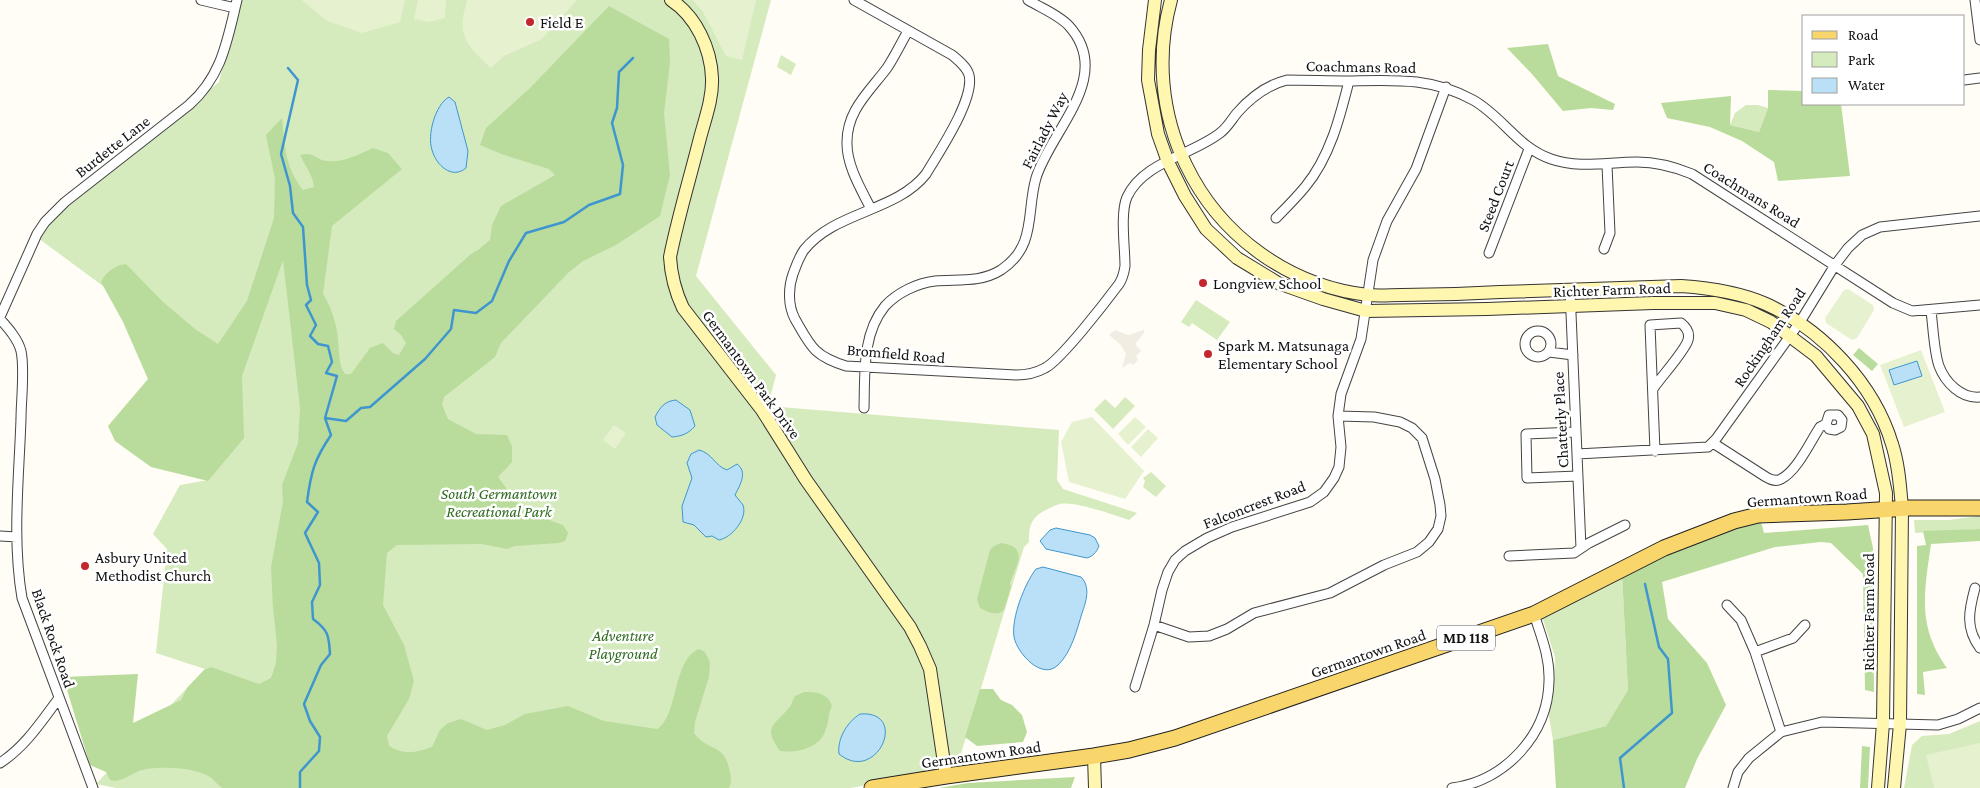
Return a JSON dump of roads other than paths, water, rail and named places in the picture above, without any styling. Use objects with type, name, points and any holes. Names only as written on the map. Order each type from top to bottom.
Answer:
[{"type":"main road","name":"Germantown Park Drive","points":[[671,0],[698,29],[707,52],[712,79],[707,113],[670,257],[676,293],[683,308],[762,410],[806,480],[910,627],[930,669],[946,776]]},
{"type":"main road","name":"Richter Farm Road","points":[[1155,0],[1149,50],[1148,80],[1158,134],[1168,162],[1185,196],[1206,229],[1237,258],[1278,282],[1323,299],[1366,311],[1653,302],[1715,303],[1746,310],[1771,322],[1791,335],[1816,356],[1858,406],[1872,434],[1886,493],[1884,510],[1883,723],[1878,788]]},
{"type":"main road","name":"Richter Farm Road","points":[[1171,0],[1163,36],[1163,77],[1165,104],[1181,155],[1193,181],[1209,206],[1226,226],[1246,244],[1286,270],[1327,287],[1368,295],[1681,286],[1705,288],[1728,292],[1766,304],[1800,322],[1832,349],[1857,378],[1877,407],[1892,444],[1899,476],[1902,508],[1900,724],[1894,788]]},
{"type":"main road","name":"Germantown Road","points":[[872,788],[1129,750],[1222,723],[1534,614],[1664,548],[1734,521],[1758,515],[1902,508],[1980,508]]},
{"type":"main road","points":[[1094,756],[1096,788]]},
{"type":"street","points":[[201,0],[236,4]]},
{"type":"street","name":"Bromfield Road","points":[[854,0],[952,54],[969,75],[969,89],[966,104],[920,181],[901,195],[843,221],[816,238],[804,250],[790,284],[792,314],[816,351],[827,360],[846,366],[865,368],[1016,376],[1046,368],[1057,358],[1124,275],[1124,209],[1126,199],[1130,191],[1146,174],[1168,162]]},
{"type":"street","name":"Fairlady Way","points":[[864,408],[865,368],[870,333],[875,321],[895,297],[914,287],[933,282],[970,281],[986,278],[1002,269],[1013,258],[1023,243],[1029,227],[1035,178],[1083,87],[1084,70],[1082,49],[1070,27],[1061,19],[1028,0]]},
{"type":"street","points":[[1975,0],[1980,40]]},
{"type":"street","name":"Burdette Lane","points":[[0,318],[37,234],[45,222],[65,202],[189,105],[207,87],[220,62],[236,4]]},
{"type":"street","points":[[871,209],[849,160],[846,144],[850,120],[864,95],[888,66],[908,31]]},
{"type":"street","points":[[1965,80],[1980,78]]},
{"type":"street","name":"Coachmans Road","points":[[1168,162],[1208,142],[1222,132],[1238,111],[1251,99],[1275,83],[1288,80],[1403,80],[1426,82],[1446,87],[1475,101],[1529,149],[1550,159],[1567,163],[1607,165],[1638,162],[1672,166],[1692,174],[1893,303],[1912,311],[1931,311],[1980,305]]},
{"type":"street","points":[[1276,218],[1306,186],[1329,147],[1349,80]]},
{"type":"street","name":"Falconcrest Road","points":[[1135,687],[1168,572],[1175,560],[1185,551],[1207,538],[1232,527],[1310,502],[1324,492],[1334,478],[1339,467],[1341,447],[1338,416],[1346,380],[1361,339],[1370,274],[1380,238],[1387,221],[1416,169],[1446,87]]},
{"type":"street","name":"Steed Court","points":[[1489,253],[1529,149]]},
{"type":"street","points":[[1604,249],[1610,233],[1607,165]]},
{"type":"street","name":"Rockingham Road","points":[[1713,443],[1800,322],[1835,265],[1848,248],[1862,235],[1880,227],[1980,216]]},
{"type":"street","name":"Chatterly Place","points":[[1570,290],[1581,548]]},
{"type":"street","points":[[1931,311],[1939,365],[1949,384],[1962,394],[1980,397]]},
{"type":"street","name":"Black Rock Road","points":[[0,318],[21,350],[22,378],[17,537],[19,580],[22,598],[93,788]]},
{"type":"street","points":[[1652,389],[1687,344],[1687,329],[1681,323],[1650,325],[1652,389],[1655,451]]},
{"type":"street","points":[[1549,352],[1572,355]]},
{"type":"street","points":[[1154,625],[1189,637],[1209,636],[1227,629],[1254,613],[1330,593],[1384,565],[1417,552],[1429,542],[1438,529],[1441,510],[1435,479],[1422,438],[1412,428],[1400,422],[1374,417],[1338,416]]},
{"type":"street","points":[[1577,454],[1704,449],[1713,443],[1766,478],[1780,480],[1795,465],[1820,427],[1826,424]]},
{"type":"street","points":[[1576,432],[1526,434],[1527,478],[1578,476]]},
{"type":"street","points":[[1509,556],[1574,553],[1625,526]]},
{"type":"street","points":[[0,536],[17,537]]},
{"type":"street","points":[[1975,588],[1969,610],[1969,621],[1970,630],[1980,648]]},
{"type":"street","points":[[1727,605],[1741,620],[1755,652],[1781,732]]},
{"type":"street","points":[[1452,788],[1472,784],[1500,770],[1519,753],[1537,729],[1545,709],[1549,679],[1547,651],[1534,614]]},
{"type":"street","points":[[1755,652],[1793,638],[1805,624]]},
{"type":"street","points":[[0,763],[17,750],[30,736],[59,698]]},
{"type":"street","points":[[1733,788],[1738,772],[1749,758],[1781,732],[1822,722],[1938,725],[1958,719],[1980,708]]},
{"type":"water","points":[[449,97],[455,102],[468,151],[466,168],[455,172],[445,169],[437,161],[431,144],[431,129],[436,113]]},
{"type":"water","points":[[1917,361],[1922,376],[1894,385],[1889,370]]},
{"type":"water","points":[[676,400],[690,410],[695,426],[685,434],[672,437],[657,425],[655,417],[663,405]]},
{"type":"water","points":[[699,450],[727,470],[737,464],[743,475],[735,495],[743,505],[744,510],[741,522],[729,536],[719,540],[712,536],[706,537],[694,525],[683,522],[682,506],[692,478],[687,463],[691,454]]},
{"type":"water","points":[[1056,528],[1090,535],[1095,538],[1099,546],[1097,551],[1087,558],[1046,549],[1040,541],[1050,530]]},
{"type":"water","points":[[1043,567],[1081,577],[1087,590],[1076,634],[1067,654],[1058,665],[1052,669],[1045,670],[1031,663],[1025,657],[1014,637],[1015,620],[1020,601],[1036,569]]},
{"type":"water","points":[[860,714],[875,716],[883,723],[885,733],[882,744],[876,754],[865,760],[853,761],[839,754],[839,748],[841,737],[847,726]]},
{"type":"waterway","points":[[325,418],[346,421],[361,408],[370,407],[425,359],[451,329],[454,310],[476,313],[492,301],[509,261],[526,233],[564,222],[589,205],[620,194],[623,165],[612,123],[617,108],[619,72],[633,58]]},
{"type":"waterway","points":[[288,68],[298,80],[281,154],[290,186],[293,213],[303,227],[307,285],[311,300],[306,305],[316,325],[310,336],[318,344],[328,346],[332,362],[326,373],[337,376],[325,418],[331,435],[314,467],[307,502],[318,512],[305,533],[319,563],[320,585],[312,602],[313,619],[322,626],[327,634],[330,654],[321,665],[304,704],[310,721],[320,737],[319,751],[300,772],[300,788]]},
{"type":"waterway","points":[[1624,788],[1620,758],[1672,713],[1668,659],[1659,647],[1645,584]]},
{"type":"place","name":"Field E","points":[[530,22]]},
{"type":"place","name":"Longview School","points":[[1203,283]]},
{"type":"place","name":"Spark M. Matsunaga Elementary School","points":[[1208,354]]},
{"type":"place","name":"Asbury United Methodist Church","points":[[85,566]]},
{"type":"park label","name":"South Germantown Recreational Park","points":[[499,502]]},
{"type":"park label","name":"Adventure Playground","points":[[623,644]]}]
